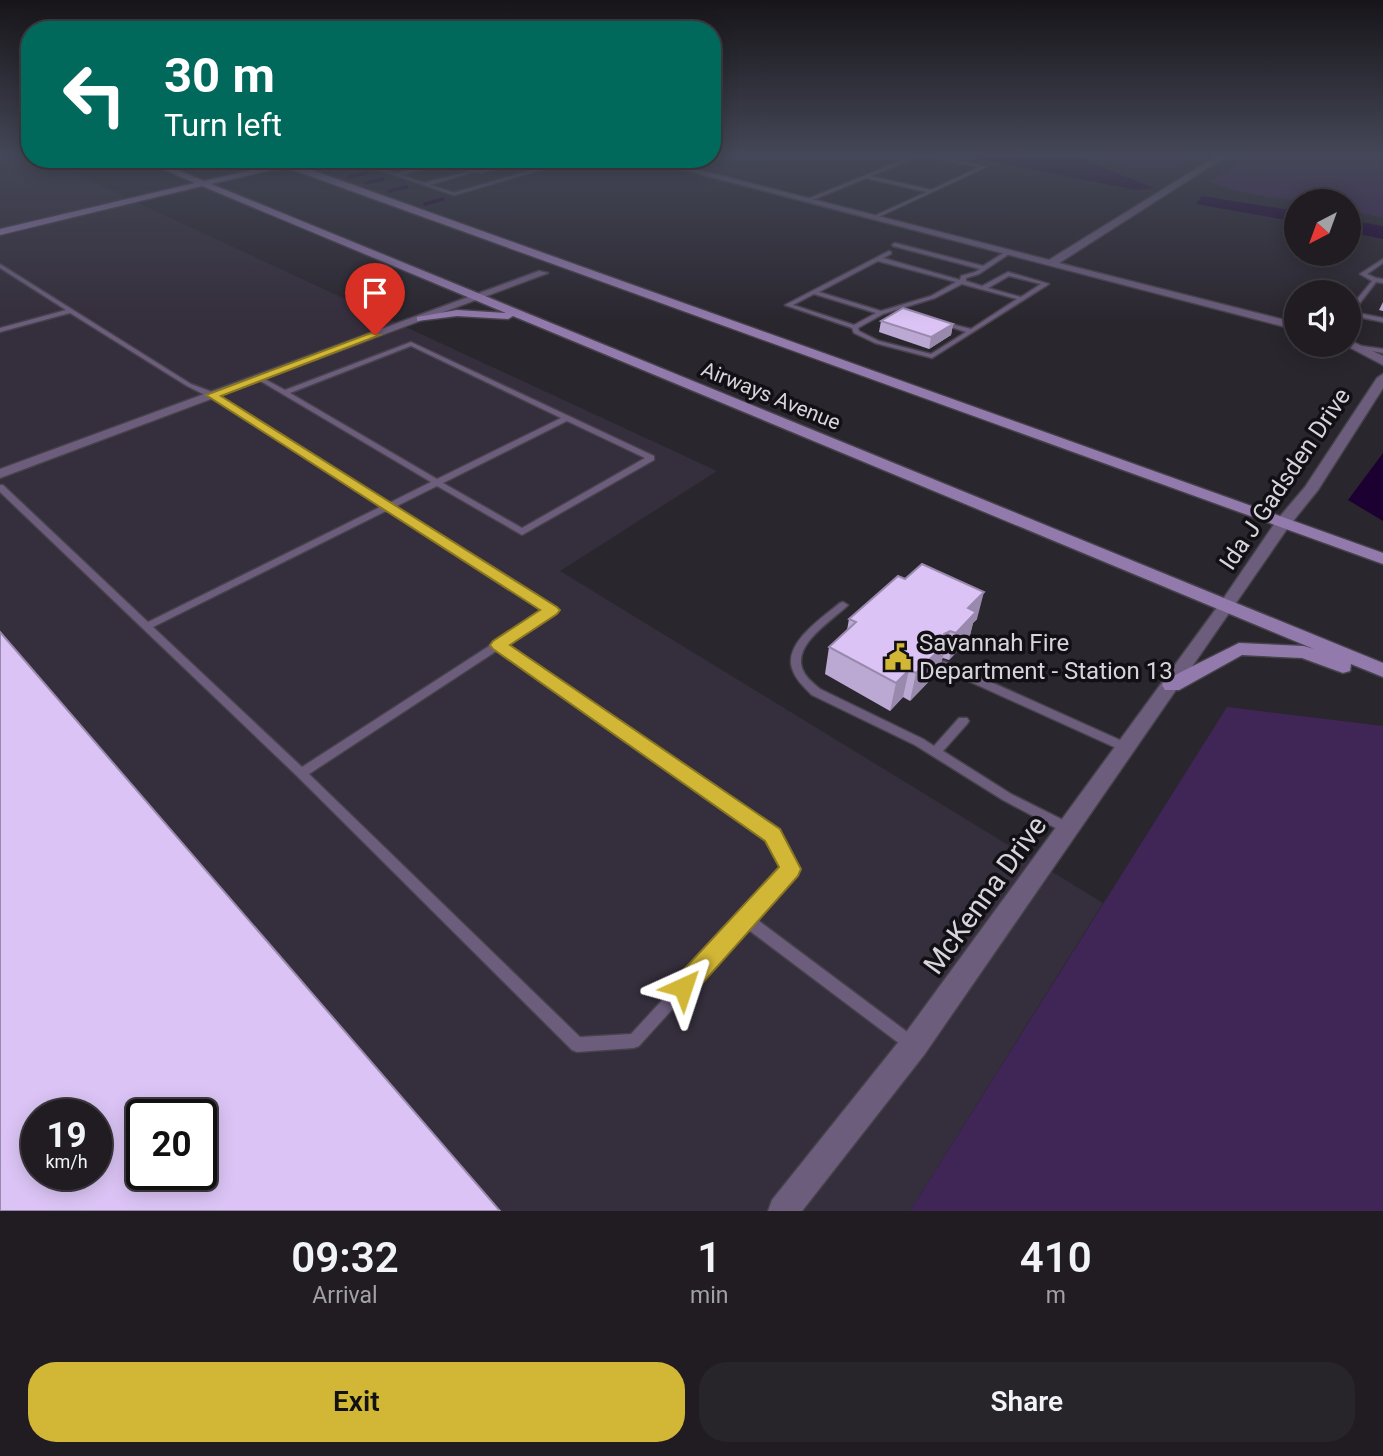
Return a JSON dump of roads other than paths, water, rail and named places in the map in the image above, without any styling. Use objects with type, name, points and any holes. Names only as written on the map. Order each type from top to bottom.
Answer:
[{"type":"main road","points":[[0,232],[92,210]]},
{"type":"main road","name":"Airways Avenue","points":[[265,210],[1383,670]]},
{"type":"main road","points":[[409,210],[1383,559]]},
{"type":"main road","points":[[503,244],[516,254],[542,264],[547,269],[543,273]]},
{"type":"main road","points":[[543,273],[564,272],[597,278]]},
{"type":"main road","points":[[421,319],[445,302],[446,292],[424,276]]},
{"type":"main road","points":[[421,319],[457,313],[497,314],[533,321]]},
{"type":"main road","points":[[1172,685],[1239,649],[1304,652],[1383,680]]},
{"type":"street","points":[[840,210],[1284,324]]},
{"type":"street","points":[[1050,264],[1137,210]]},
{"type":"street","points":[[0,474],[543,273]]},
{"type":"street","points":[[1362,348],[1383,361]]},
{"type":"street","name":"Ida J Gadsden Drive","points":[[1227,606],[1283,523],[1311,490],[1383,378]]},
{"type":"street","name":"McKenna Drive","points":[[783,1211],[914,1045],[1227,606]]},
{"type":"lane","points":[[874,218],[892,210]]},
{"type":"lane","points":[[895,245],[984,268]]},
{"type":"lane","points":[[890,254],[788,305],[855,327],[881,313],[933,298],[962,281],[964,276],[977,273],[1007,253]]},
{"type":"lane","points":[[879,259],[1022,299]]},
{"type":"lane","points":[[1383,261],[1363,274],[1383,281]]},
{"type":"lane","points":[[0,266],[188,385],[212,395],[552,610],[301,773]]},
{"type":"lane","points":[[855,327],[856,332],[877,342],[932,356],[1046,284],[1008,274],[983,288]]},
{"type":"lane","points":[[1361,298],[1375,280]]},
{"type":"lane","points":[[814,292],[848,305],[881,313]]},
{"type":"lane","points":[[904,307],[915,314]]},
{"type":"lane","points":[[0,330],[70,311]]},
{"type":"lane","points":[[826,317],[835,312]]},
{"type":"lane","points":[[1361,315],[1383,320]]},
{"type":"lane","points":[[937,321],[971,331]]},
{"type":"lane","points":[[259,378],[284,393],[438,482],[522,532],[651,458],[411,344],[284,393]]},
{"type":"lane","points":[[1362,348],[1383,351]]},
{"type":"lane","points":[[147,626],[567,418]]},
{"type":"lane","points":[[0,487],[301,773],[578,1045],[634,1041],[791,869],[773,835],[499,645]]},
{"type":"lane","points":[[843,605],[804,640],[794,654],[794,666],[802,681],[816,692],[935,752],[1007,797],[1069,829]]},
{"type":"lane","points":[[944,665],[1127,748]]},
{"type":"lane","points":[[935,752],[963,721]]},
{"type":"lane","points":[[746,919],[914,1045]]},
{"type":"place","name":"Savannah Fire Department - Station 13","points":[[898,657]]}]
